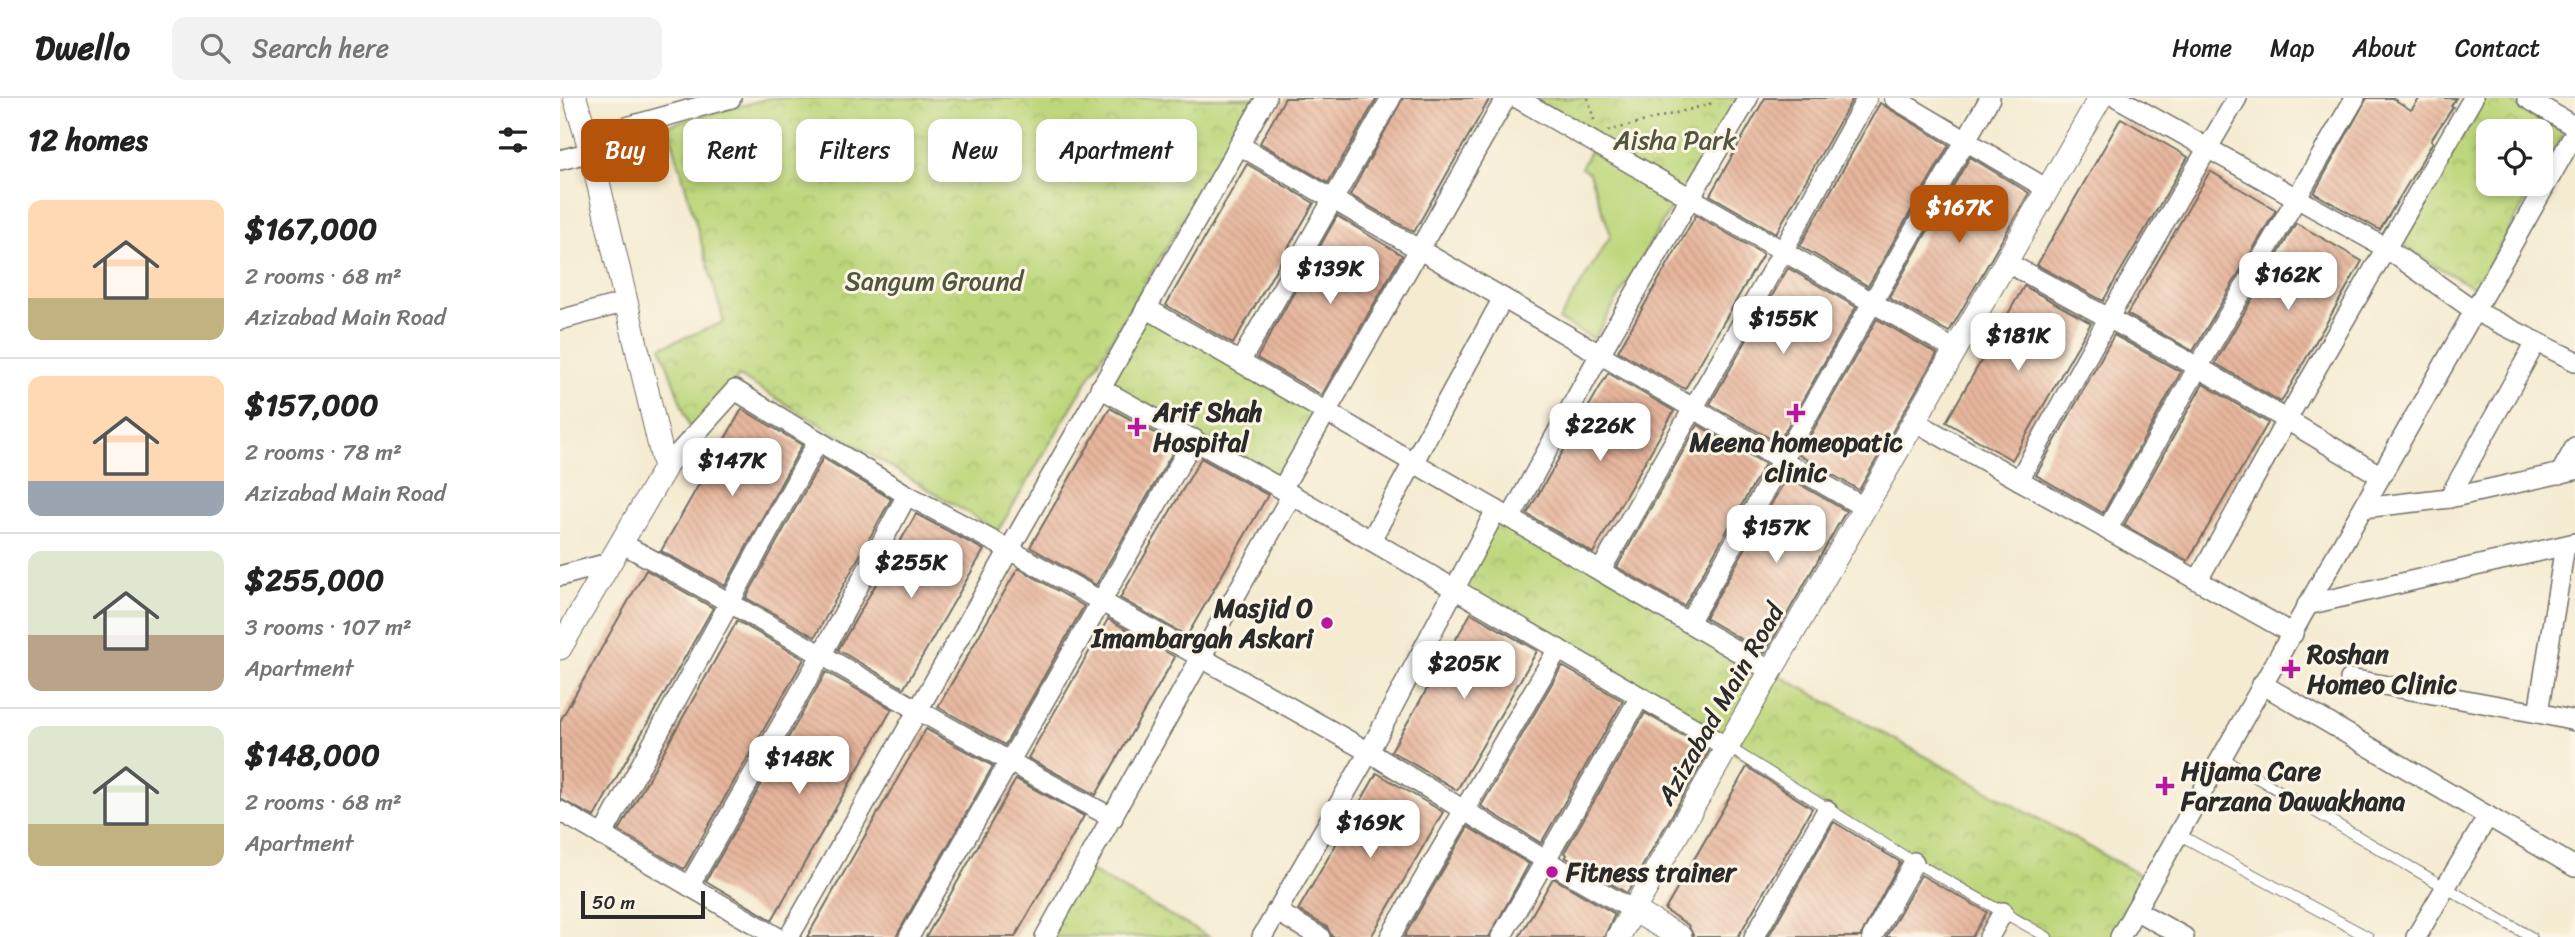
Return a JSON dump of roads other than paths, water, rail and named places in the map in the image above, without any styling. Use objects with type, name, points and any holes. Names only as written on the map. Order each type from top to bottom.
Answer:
[{"type":"street","points":[[575,98],[581,119]]},
{"type":"street","points":[[668,119],[731,98]]},
{"type":"street","points":[[789,937],[1266,98]]},
{"type":"street","points":[[1240,362],[1391,98]]},
{"type":"street","points":[[1045,937],[1200,658],[1326,411],[1506,98]]},
{"type":"street","points":[[1517,98],[1955,350]]},
{"type":"street","points":[[1262,937],[1369,752],[1453,587],[1503,514],[1600,355],[1748,98]]},
{"type":"street","points":[[1601,570],[1867,98]]},
{"type":"street","points":[[1894,98],[2047,189]]},
{"type":"street","points":[[1689,622],[1990,98]]},
{"type":"street","name":"Azizabad Main Road","points":[[1618,937],[2100,98]]},
{"type":"street","points":[[2118,98],[2386,248],[2475,311],[2575,360]]},
{"type":"street","points":[[2019,480],[2109,317],[2237,98]]},
{"type":"street","points":[[2107,530],[2198,367],[2355,98]]},
{"type":"street","points":[[2197,580],[2473,98]]},
{"type":"street","points":[[2527,98],[2575,127]]},
{"type":"street","points":[[2120,937],[2575,133]]},
{"type":"street","points":[[1239,145],[1864,508]]},
{"type":"street","points":[[560,160],[581,149]]},
{"type":"street","points":[[598,182],[665,468]]},
{"type":"street","points":[[2006,262],[2198,367],[2381,476]]},
{"type":"street","points":[[1371,540],[1503,298]]},
{"type":"street","points":[[560,320],[626,302]]},
{"type":"street","points":[[1146,308],[1771,671]]},
{"type":"street","points":[[2449,498],[2536,342]]},
{"type":"street","points":[[1100,388],[1371,540],[1727,747]]},
{"type":"street","points":[[560,648],[665,468],[735,390],[907,495],[1009,549],[1369,752],[1545,860],[1680,937]]},
{"type":"street","points":[[1914,421],[2293,634]]},
{"type":"street","points":[[909,937],[1194,439]]},
{"type":"street","points":[[602,836],[818,441]]},
{"type":"street","points":[[2364,508],[2449,498],[2567,472],[2575,447]]},
{"type":"street","points":[[689,886],[822,654],[907,495]]},
{"type":"street","points":[[621,543],[732,602],[1009,763],[1113,818]]},
{"type":"street","points":[[2307,605],[2570,545],[2538,713]]},
{"type":"street","points":[[560,576],[609,564]]},
{"type":"street","points":[[1390,937],[1558,649]]},
{"type":"street","points":[[2350,679],[2575,720]]},
{"type":"street","points":[[2262,684],[2575,867]]},
{"type":"street","points":[[1501,937],[1640,696]]},
{"type":"street","points":[[1754,937],[1827,810]]},
{"type":"street","points":[[560,811],[777,937]]},
{"type":"street","points":[[2416,937],[2488,816]]},
{"type":"street","points":[[1872,937],[1914,862]]},
{"type":"street","points":[[2134,910],[2184,937]]},
{"type":"street","points":[[1276,911],[1320,937]]},
{"type":"street","points":[[1989,937],[2003,912]]},
{"type":"lane","points":[[1727,747],[1914,862],[2047,937]]},
{"type":"lane","points":[[2221,757],[2531,937]]},
{"type":"lane","points":[[2178,834],[2368,937]]},
{"type":"place","name":"Meena homeopatic clinic","points":[[1796,413]]},
{"type":"place","name":"Arif Shah Hospital","points":[[1137,427]]},
{"type":"place","name":"Masjid O Imambargah Askari","points":[[1327,623]]},
{"type":"place","name":"Roshan Homeo Clinic","points":[[2291,669]]},
{"type":"place","name":"Hijama Care Farzana Dawakhana","points":[[2165,786]]},
{"type":"place","name":"Fitness trainer","points":[[1552,872]]},
{"type":"park label","name":"Aisha Park","points":[[1675,140]]},
{"type":"park label","name":"Sangum Ground","points":[[934,281]]}]
